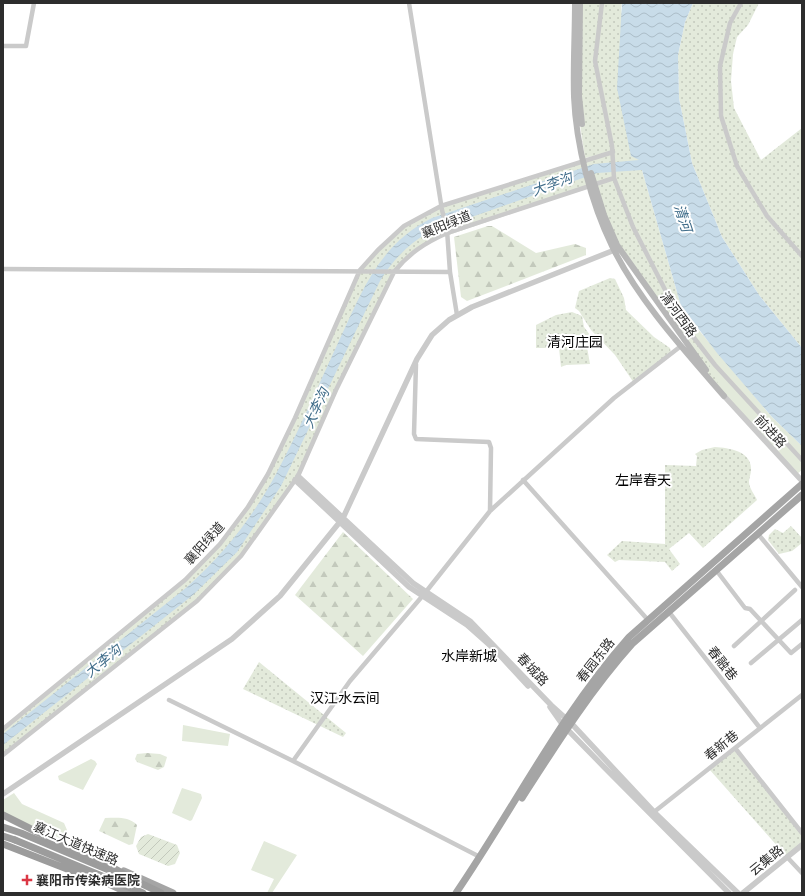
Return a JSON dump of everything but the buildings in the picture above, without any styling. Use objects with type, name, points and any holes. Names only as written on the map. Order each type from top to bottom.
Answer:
[{"type":"highway","points":[[3,815],[64,846],[110,866],[140,883]]},
{"type":"highway","name":"襄江大道快速路","points":[[3,828],[21,833],[161,893]]},
{"type":"highway","name":"襄江大道快速路","points":[[3,836],[143,893]]},
{"type":"highway","points":[[3,844],[67,869],[98,879]]},
{"type":"main road","points":[[575,3],[574,98],[586,162],[592,184],[617,248],[634,284],[681,346],[724,396]]},
{"type":"main road","points":[[580,3],[579,96],[586,162]]},
{"type":"main road","name":"清河西路","points":[[617,248],[724,396]]},
{"type":"main road","name":"春园东路","points":[[456,893],[566,723],[614,653],[648,620],[802,484]]},
{"type":"main road","name":"春园东路","points":[[462,893],[566,723],[619,658],[633,643],[802,496]]},
{"type":"main road","points":[[3,819],[14,822],[173,893]]},
{"type":"main road","points":[[3,836],[128,893]]},
{"type":"street","points":[[3,46],[26,46],[34,3]]},
{"type":"street","points":[[410,3],[441,206],[447,232],[450,272],[457,315]]},
{"type":"street","points":[[602,3],[595,61],[613,153],[614,176],[634,226],[676,312],[715,365],[802,460]]},
{"type":"street","points":[[741,3],[730,23],[720,66],[721,116],[737,166],[768,216],[802,256]]},
{"type":"street","points":[[360,270],[378,250],[404,226],[441,206],[613,153]]},
{"type":"street","name":"襄阳绿道","points":[[3,755],[197,601],[241,556],[297,478],[336,390],[394,272],[405,259],[425,243],[447,232],[614,176]]},
{"type":"street","points":[[3,794],[232,639],[280,596],[341,520],[416,362],[432,335],[449,320],[472,307],[617,248]]},
{"type":"street","points":[[3,269],[285,272],[360,270],[394,272],[450,272]]},
{"type":"street","name":"襄阳绿道","points":[[3,729],[185,580],[220,544],[248,507],[268,474],[344,310],[360,270]]},
{"type":"street","points":[[653,297],[676,312]]},
{"type":"street","points":[[293,761],[350,681],[424,595],[490,511],[614,398],[681,346]]},
{"type":"street","points":[[416,362],[414,434],[416,439],[489,442],[492,448],[490,511]]},
{"type":"street","name":"前进路","points":[[724,396],[802,481]]},
{"type":"street","name":"春城路","points":[[297,478],[341,520],[413,583],[424,595],[470,621],[729,893]]},
{"type":"street","points":[[523,480],[648,620]]},
{"type":"street","points":[[758,534],[802,587]]},
{"type":"street","points":[[716,570],[745,608],[750,609],[791,653],[802,644]]},
{"type":"street","points":[[734,646],[795,590]]},
{"type":"street","name":"春融巷","points":[[669,612],[760,728]]},
{"type":"street","points":[[751,663],[802,620]]},
{"type":"street","name":"春新巷","points":[[654,812],[802,695]]},
{"type":"street","points":[[169,700],[293,761],[480,858]]},
{"type":"street","name":"春城路","points":[[566,723],[654,812],[738,893]]},
{"type":"street","points":[[734,748],[802,833]]},
{"type":"street","name":"云集路","points":[[743,893],[802,845]]},
{"type":"street","points":[[786,857],[802,873]]},
{"type":"green space","points":[[578,3],[622,3],[621,7],[642,170],[681,306],[724,396],[617,245],[595,185],[425,243],[394,272],[336,390],[298,476],[241,556],[197,601],[3,753],[3,729],[185,580],[220,544],[268,474],[360,270],[404,226],[441,206],[598,155],[585,158],[576,97]]},
{"type":"green space","points":[[693,3],[759,3],[748,25],[737,37],[733,54],[731,81],[734,108],[761,160],[802,128],[802,348],[759,295],[722,237],[692,163],[679,98],[678,55],[685,22]]},
{"type":"green space","points":[[597,173],[663,249],[681,306],[697,328],[772,417],[802,446],[802,470],[796,475],[724,396]]},
{"type":"green space","points":[[492,226],[536,253],[575,244],[586,248],[586,255],[467,301],[461,297],[454,237]]},
{"type":"green space","points":[[610,278],[615,279],[624,298],[626,310],[654,337],[670,348],[671,354],[634,383],[615,355],[591,330],[579,311],[575,308],[579,291]]},
{"type":"green space","points":[[572,312],[582,316],[584,327],[599,347],[587,347],[590,364],[566,365],[561,367],[559,348],[536,348],[536,325],[556,315]]},
{"type":"green space","points":[[715,447],[727,448],[739,452],[748,459],[751,470],[749,484],[757,500],[703,548],[689,533],[669,549],[680,564],[672,571],[665,562],[619,560],[615,562],[607,555],[622,541],[665,544],[665,465],[696,466],[697,456],[695,454],[702,450]]},
{"type":"green space","points":[[791,526],[802,538],[802,543],[792,551],[779,554],[768,540],[769,535],[775,529],[783,533]]},
{"type":"green space","points":[[343,532],[413,599],[363,656],[295,595]]},
{"type":"green space","points":[[259,662],[346,733],[343,737],[243,689]]},
{"type":"green space","points":[[183,725],[230,734],[228,746],[182,741]]},
{"type":"green space","points":[[735,748],[802,833],[802,845],[787,857],[709,769]]},
{"type":"green space","points":[[137,754],[160,754],[167,757],[164,767],[158,770],[137,762],[135,759]]},
{"type":"green space","points":[[91,759],[97,764],[83,790],[59,780],[58,776]]},
{"type":"green space","points":[[182,788],[201,794],[202,798],[192,820],[190,821],[172,813]]},
{"type":"green space","points":[[14,793],[22,804],[64,823],[67,830],[62,839],[3,813],[3,800]]},
{"type":"green space","points":[[105,818],[126,819],[134,822],[137,825],[133,844],[129,845],[99,831]]},
{"type":"green space","points":[[148,834],[177,845],[180,853],[175,864],[168,866],[139,854],[136,846],[141,837]]},
{"type":"green space","points":[[264,841],[297,855],[272,893],[267,893],[274,879],[251,870]]},
{"type":"water","points":[[622,3],[693,3],[685,22],[678,55],[679,98],[692,163],[722,237],[759,295],[802,348],[802,446],[772,417],[717,353],[681,306],[642,170],[597,173],[429,232],[414,242],[401,254],[380,281],[281,486],[237,552],[193,595],[3,745],[3,734],[187,587],[213,562],[236,535],[267,490],[284,458],[364,288],[385,256],[398,242],[413,229],[432,218],[594,164],[639,160],[631,156],[617,88]]},
{"type":"place","name":"襄阳市传染病医院","points":[[27,880]]},
{"type":"district","name":"清河庄园","points":[[575,342]]},
{"type":"district","name":"左岸春天","points":[[643,480]]},
{"type":"district","name":"水岸新城","points":[[469,656]]},
{"type":"district","name":"汉江水云间","points":[[345,698]]},
{"type":"water label","name":"大李沟","points":[[552,184]]},
{"type":"water label","name":"清河","points":[[683,218]]},
{"type":"water label","name":"大李沟","points":[[316,408]]},
{"type":"water label","name":"大李沟","points":[[103,661]]}]
